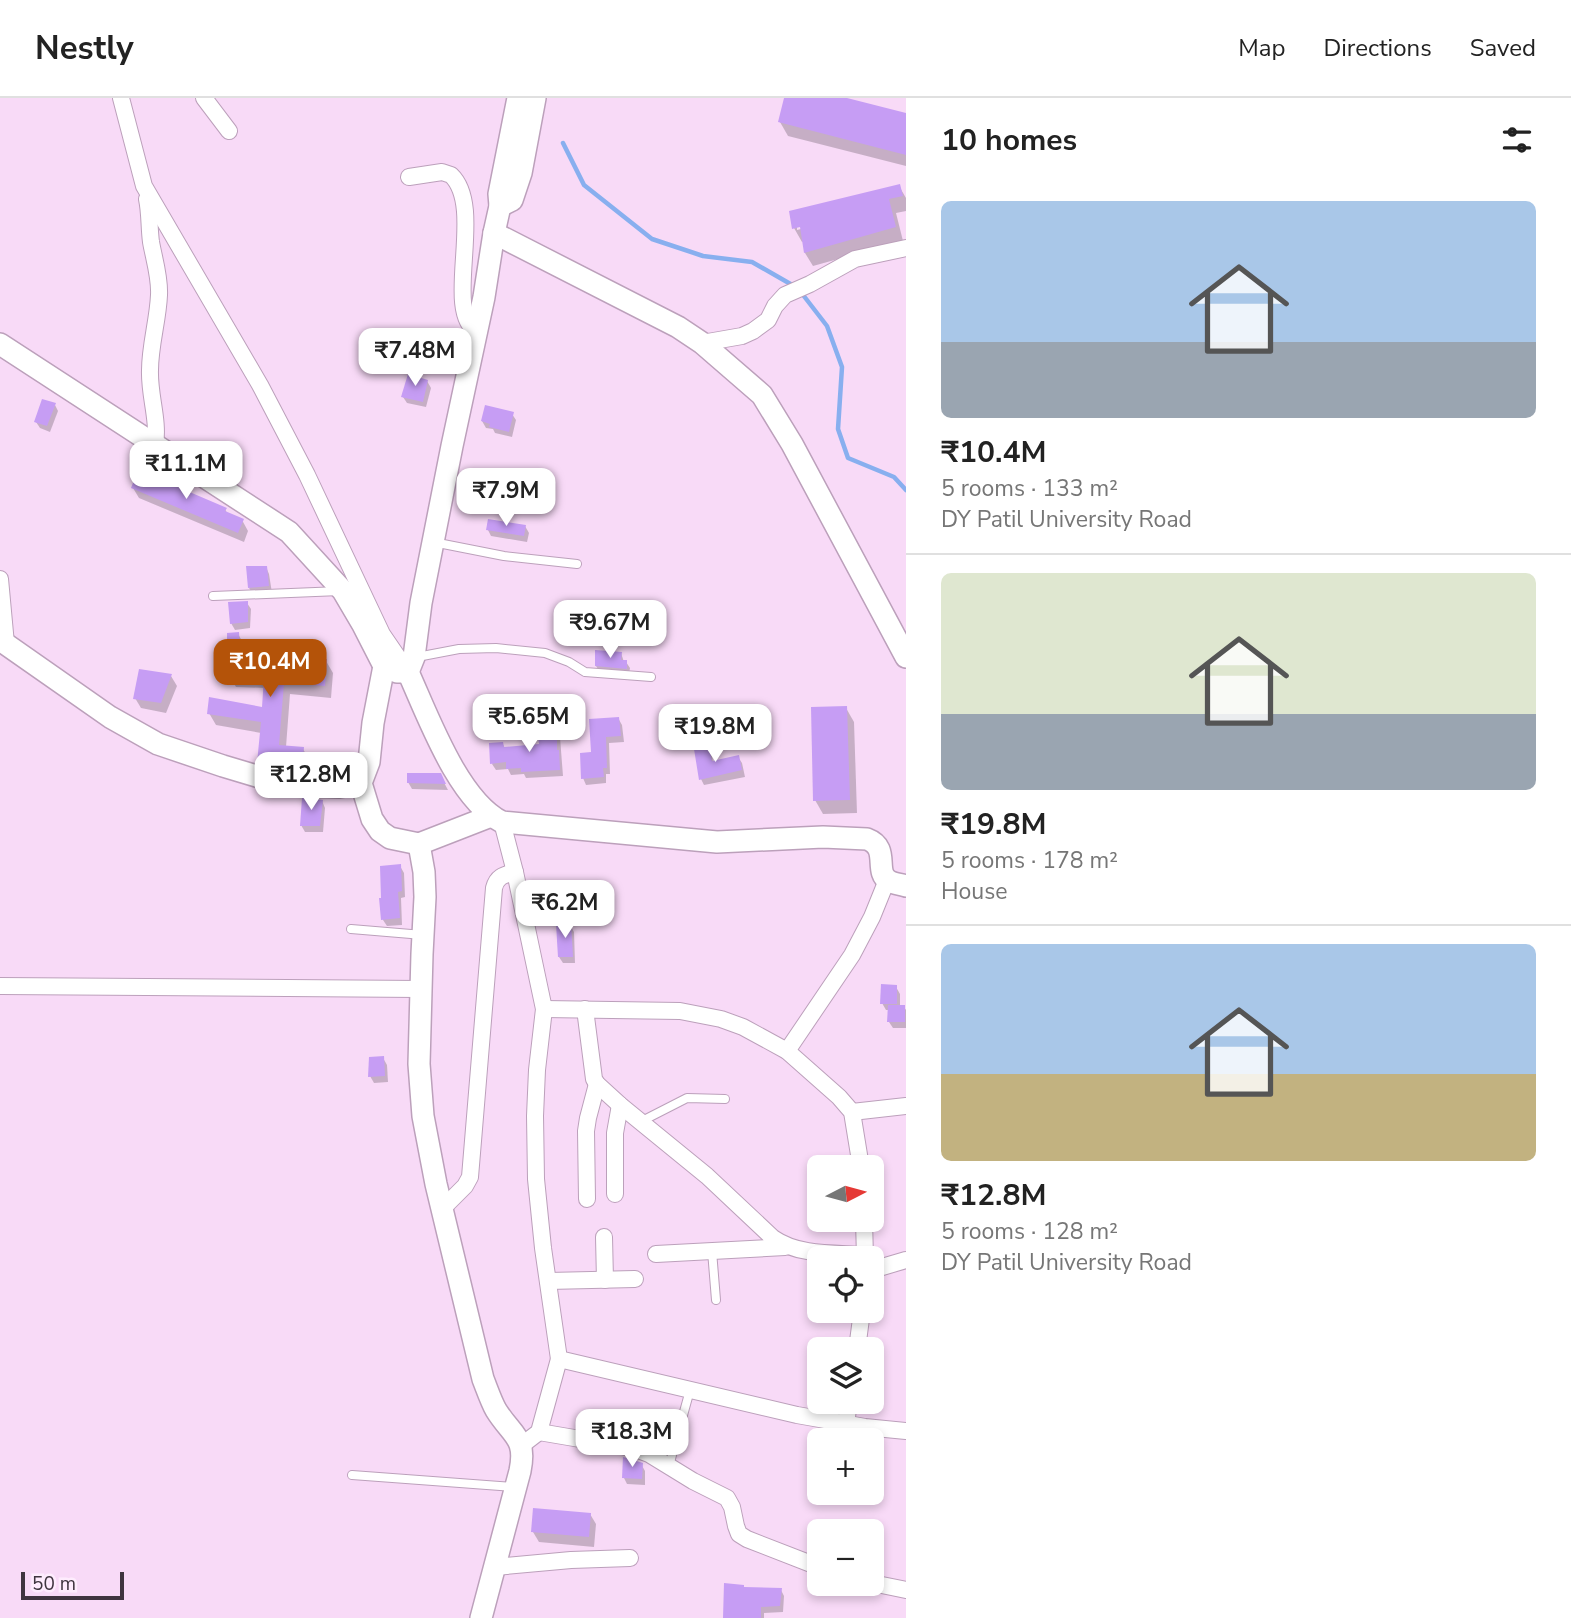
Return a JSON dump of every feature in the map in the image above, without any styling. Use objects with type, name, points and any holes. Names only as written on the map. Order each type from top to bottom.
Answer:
[{"type":"street","points":[[121,98],[144,186],[158,278],[159,294],[150,372],[156,417],[155,445]]},
{"type":"street","points":[[204,98],[229,131]]},
{"type":"street","points":[[411,665],[433,541],[484,298],[500,206],[499,194],[518,98]]},
{"type":"street","points":[[500,206],[512,200],[521,173],[535,98]]},
{"type":"street","points":[[409,177],[442,172],[452,175],[460,187],[466,222],[463,286],[465,315],[471,328],[477,332]]},
{"type":"street","points":[[144,186],[260,385],[307,475],[382,634],[411,665],[451,766],[480,805],[496,819],[515,872],[544,1009],[535,1116],[538,1211],[559,1359],[539,1432],[522,1445]]},
{"type":"street","points":[[494,233],[678,327],[702,343],[762,395],[792,444],[906,657]]},
{"type":"street","points":[[702,343],[742,336],[753,331],[768,320],[785,295],[855,259],[906,248]]},
{"type":"street","points":[[0,344],[289,532],[343,591],[384,666],[369,762],[361,783],[372,819],[380,831],[390,838],[419,844],[496,819],[717,842],[822,837],[873,841],[881,855],[884,876],[896,883],[872,918],[852,956],[787,1051]]},
{"type":"street","points":[[0,579],[3,642],[110,717],[158,744],[263,778],[339,788],[361,783]]},
{"type":"street","points":[[384,666],[397,672],[411,665]]},
{"type":"street","points":[[419,844],[424,884],[419,1064],[421,1102],[429,1152],[486,1387],[495,1409],[522,1445],[516,1487],[481,1618]]},
{"type":"street","points":[[442,1209],[465,1186],[470,1177],[494,888],[500,876],[515,872]]},
{"type":"street","points":[[0,986],[421,989]]},
{"type":"street","points":[[544,1009],[680,1011],[721,1019],[743,1027],[787,1051],[839,1097],[852,1112],[859,1155]]},
{"type":"street","points":[[585,1009],[593,1073],[597,1084],[707,1176],[785,1247]]},
{"type":"street","points":[[587,1199],[586,1131],[597,1084]]},
{"type":"street","points":[[615,1194],[615,1133],[620,1105]]},
{"type":"street","points":[[852,1112],[906,1106]]},
{"type":"street","points":[[604,1237],[605,1280]]},
{"type":"street","points":[[656,1254],[785,1247],[807,1250]]},
{"type":"street","points":[[884,1267],[905,1263]]},
{"type":"street","points":[[548,1281],[635,1279]]},
{"type":"street","points":[[559,1359],[797,1415],[906,1431]]},
{"type":"street","points":[[846,1424],[847,1414]]},
{"type":"street","points":[[539,1432],[633,1448],[649,1454],[727,1498],[739,1534],[807,1562]]},
{"type":"street","points":[[495,1567],[630,1558]]},
{"type":"street","points":[[884,1585],[906,1590]]},
{"type":"lane","points":[[433,541],[504,556],[578,564]]},
{"type":"lane","points":[[213,596],[343,591]]},
{"type":"lane","points":[[411,665],[459,649],[496,648],[545,653],[569,662],[585,673],[651,677]]},
{"type":"lane","points":[[351,929],[423,935]]},
{"type":"lane","points":[[640,1122],[687,1098],[725,1099]]},
{"type":"lane","points":[[712,1251],[716,1300]]},
{"type":"lane","points":[[669,1466],[690,1390]]},
{"type":"lane","points":[[352,1475],[516,1487]]},
{"type":"building","points":[[784,98],[847,98],[906,113],[906,155],[778,122]]},
{"type":"building","points":[[900,184],[903,196],[889,199],[896,227],[804,253],[800,227],[792,229],[789,211]]},
{"type":"building","points":[[408,374],[428,380],[423,402],[401,397]]},
{"type":"building","points":[[42,399],[56,403],[47,426],[34,422]]},
{"type":"building","points":[[485,405],[514,412],[509,432],[489,427],[490,424],[481,421]]},
{"type":"building","points":[[138,470],[227,508],[225,511],[244,519],[238,533],[131,488]]},
{"type":"building","points":[[488,519],[526,525],[524,536],[486,530]]},
{"type":"building","points":[[246,566],[267,566],[269,586],[248,588]]},
{"type":"building","points":[[248,601],[248,622],[230,624],[228,602]]},
{"type":"building","points":[[239,632],[241,665],[265,666],[266,654],[327,659],[325,686],[284,683],[279,745],[304,747],[302,769],[257,763],[261,722],[207,714],[209,697],[262,707],[264,677],[228,675],[227,633]]},
{"type":"building","points":[[595,650],[622,652],[621,660],[627,660],[627,669],[595,666]]},
{"type":"building","points":[[139,669],[172,674],[161,703],[133,699]]},
{"type":"building","points":[[847,706],[850,800],[813,801],[811,707]]},
{"type":"building","points":[[619,717],[621,736],[606,737],[607,768],[603,768],[604,777],[581,779],[580,753],[591,752],[589,719]]},
{"type":"building","points":[[557,728],[560,770],[521,772],[521,768],[506,769],[506,762],[490,764],[489,743],[503,742],[504,747],[539,744],[537,729]]},
{"type":"building","points":[[709,746],[712,761],[739,755],[742,770],[699,780],[694,749]]},
{"type":"building","points":[[407,773],[441,773],[446,784],[407,783]]},
{"type":"building","points":[[302,798],[323,800],[320,826],[300,826]]},
{"type":"building","points":[[401,864],[402,891],[398,892],[400,918],[381,920],[380,866]]},
{"type":"building","points":[[571,923],[573,957],[558,957],[556,924]]},
{"type":"building","points":[[881,984],[897,985],[897,1004],[880,1004]]},
{"type":"building","points":[[888,1005],[905,1005],[905,1022],[887,1022]]},
{"type":"building","points":[[384,1056],[385,1076],[368,1077],[369,1057]]},
{"type":"building","points":[[623,1457],[643,1463],[642,1479],[622,1478]]},
{"type":"building","points":[[533,1508],[591,1513],[589,1537],[531,1532]]},
{"type":"building","points":[[724,1583],[744,1587],[782,1588],[780,1606],[761,1607],[761,1618],[723,1618]]},
{"type":"waterway","points":[[563,143],[584,185],[652,239],[703,256],[752,262],[794,286]]},
{"type":"waterway","points":[[800,291],[827,326],[842,367],[838,429],[848,458],[894,477],[906,490]]}]
